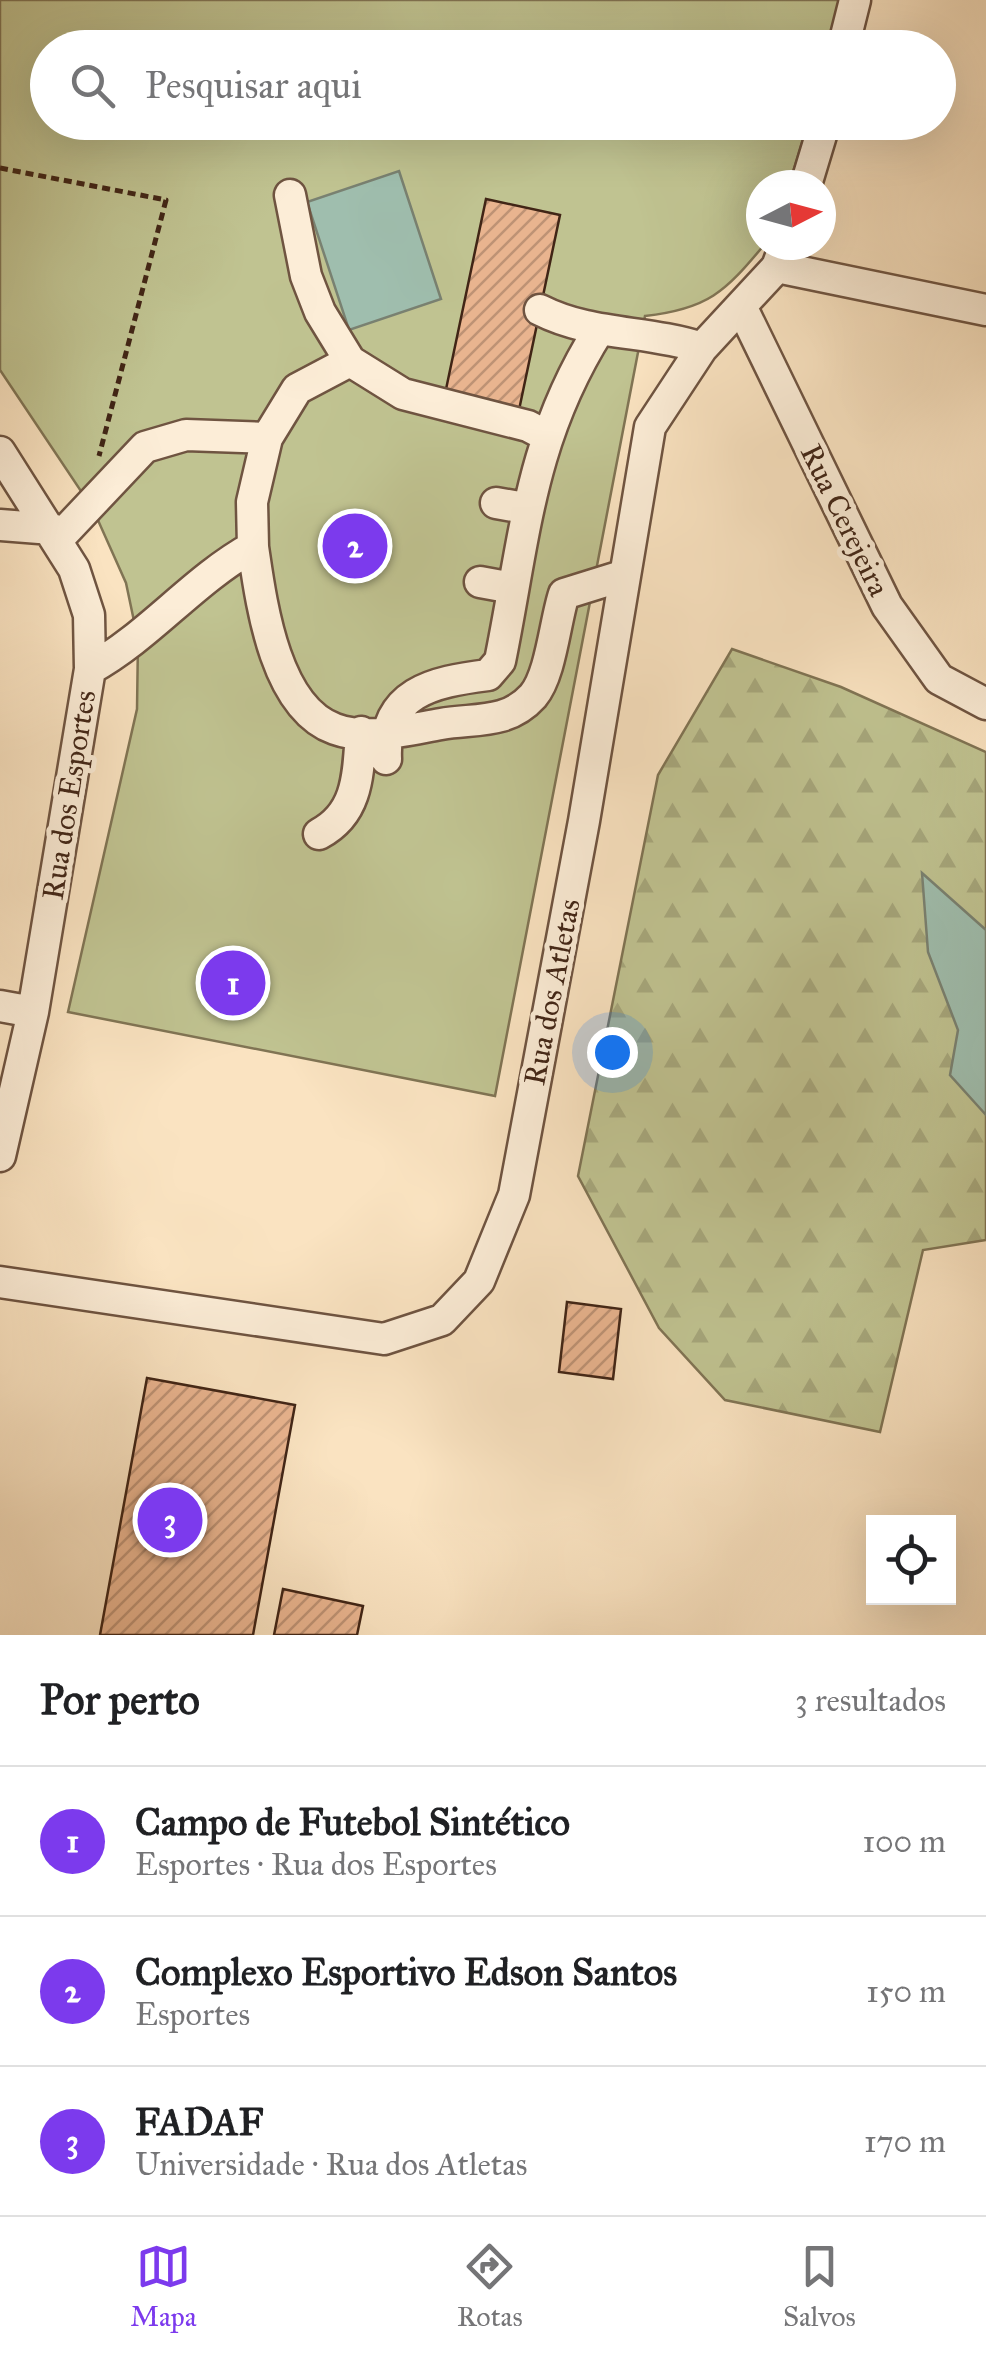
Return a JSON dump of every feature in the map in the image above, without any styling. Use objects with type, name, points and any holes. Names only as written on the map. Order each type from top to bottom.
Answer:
[{"type":"street","points":[[848,30],[855,0]]},
{"type":"street","points":[[811,170],[820,140]]},
{"type":"street","points":[[290,195],[306,276],[320,312],[350,361],[403,394],[528,426],[547,436]]},
{"type":"street","name":"Rua dos Atletas","points":[[0,1282],[384,1339],[442,1320],[479,1281],[514,1195],[584,822],[650,427],[702,348],[778,260]]},
{"type":"street","points":[[796,260],[986,310]]},
{"type":"street","name":"Rua Cerejeira","points":[[741,306],[887,606],[940,679],[986,704]]},
{"type":"street","points":[[540,310],[571,326],[662,336],[702,348]]},
{"type":"street","points":[[320,834],[340,823],[377,741],[397,708],[418,691],[488,675],[500,661],[512,588],[511,505],[580,360],[599,330]]},
{"type":"street","points":[[350,361],[297,389],[266,438],[252,502],[253,548],[266,631],[284,672],[309,712],[334,728],[377,741],[445,723],[476,724],[508,714],[534,694],[564,594],[625,574]]},
{"type":"street","points":[[0,525],[55,534],[145,446],[167,438],[186,434],[266,438]]},
{"type":"street","name":"Rua dos Esportes","points":[[0,452],[74,569],[89,615],[90,669],[33,1012],[0,1156]]},
{"type":"street","points":[[90,669],[140,637],[253,548]]},
{"type":"street","points":[[480,582],[512,588]]},
{"type":"street","points":[[0,1006],[33,1012]]},
{"type":"path","points":[[0,168],[166,200],[96,464],[100,494]]},
{"type":"green space","points":[[0,0],[847,0],[837,30],[30,30],[30,140],[803,140],[794,170],[746,170],[746,260],[750,261],[714,296],[685,309],[645,316],[495,1096],[68,1012],[137,709],[138,640],[126,583],[93,509],[0,370]]},
{"type":"green space","points":[[732,649],[841,687],[986,752],[986,1240],[923,1250],[880,1432],[725,1400],[659,1328],[578,1176],[658,775]]},
{"type":"shaded area","points":[[399,171],[441,299],[349,330],[307,202]]},
{"type":"shaded area","points":[[922,873],[986,930],[986,1115],[950,1075],[958,1030],[928,952]]},
{"type":"building","points":[[486,199],[560,215],[519,410],[445,394]]},
{"type":"building","points":[[567,1302],[621,1309],[613,1379],[559,1372]]},
{"type":"building","points":[[147,1378],[295,1405],[253,1635],[100,1635]]},
{"type":"building","points":[[283,1589],[363,1606],[357,1635],[274,1635]]},
{"type":"place","name":"Complexo Esportivo Edson Santos","points":[[355,546]]},
{"type":"place","name":"Campo de Futebol Sintético","points":[[233,983]]},
{"type":"place","name":"FADAF","points":[[170,1520]]}]
